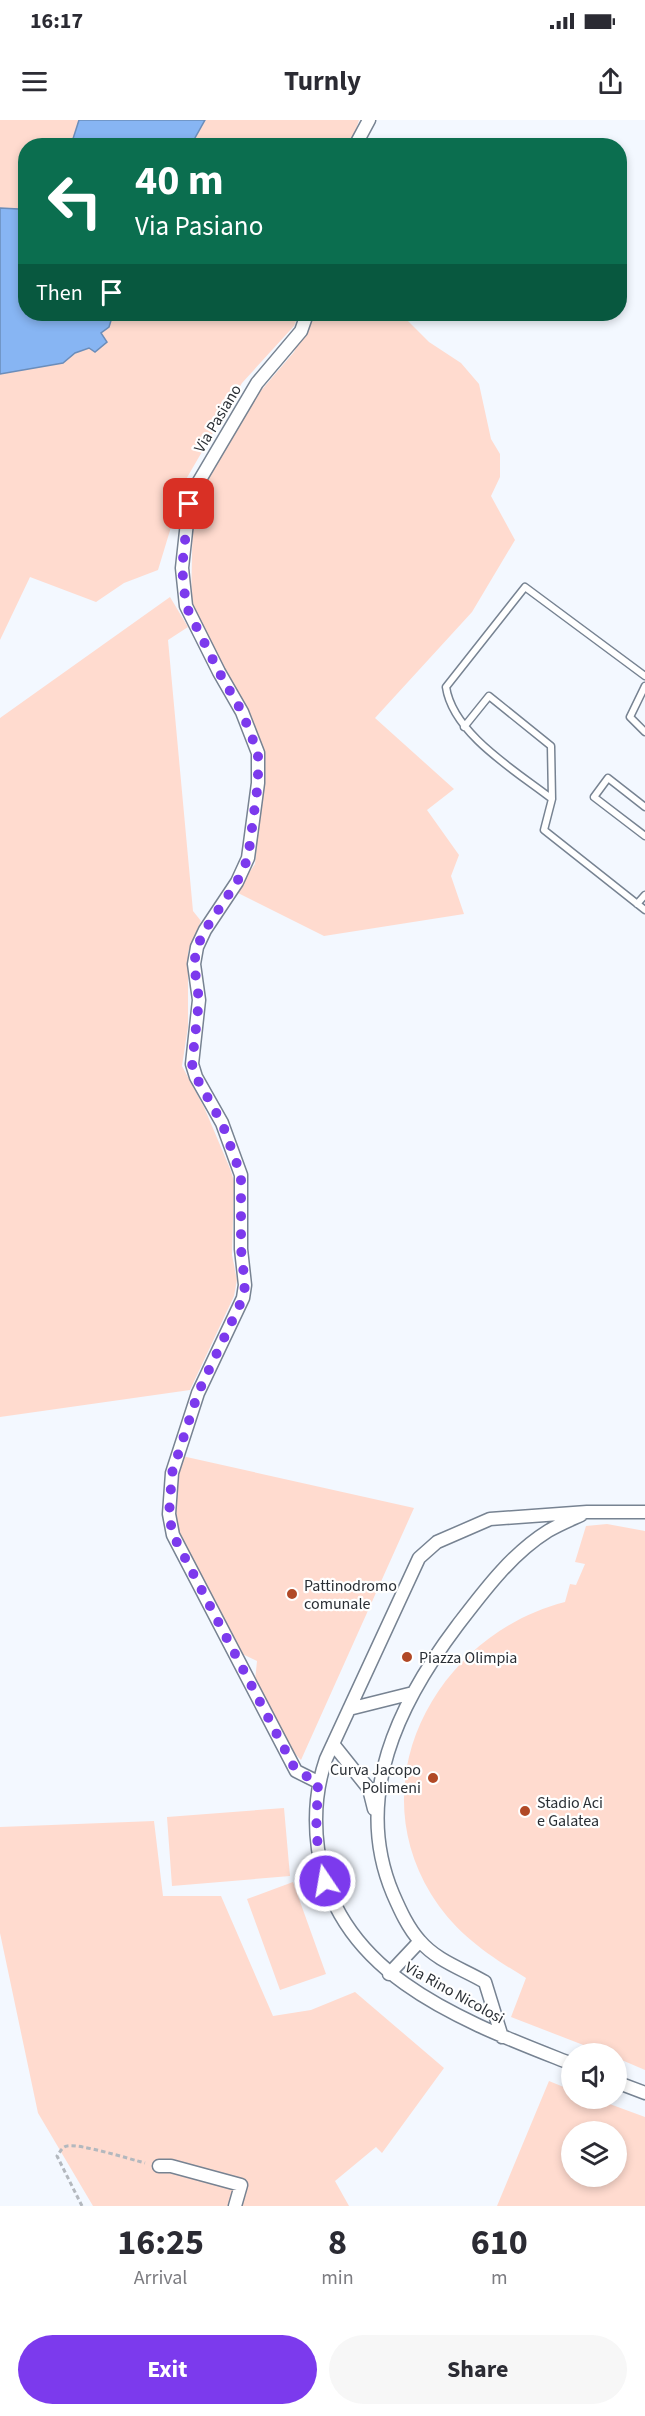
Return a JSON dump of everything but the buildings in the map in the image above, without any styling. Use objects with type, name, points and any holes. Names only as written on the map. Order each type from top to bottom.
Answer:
[{"type":"street","points":[[359,138],[369,120]]},
{"type":"street","name":"Via Pasiano","points":[[305,321],[301,331],[257,383],[198,483],[189,504],[182,568],[186,606],[242,712],[258,753],[258,783],[248,858],[237,882],[205,930],[197,947],[194,964],[199,1000],[192,1064],[196,1077],[222,1123],[241,1175],[241,1249],[245,1285],[243,1298],[198,1393],[172,1473],[169,1515],[173,1535],[296,1771],[318,1782]]},
{"type":"street","points":[[502,2037],[485,1982],[445,1962],[420,1941],[400,1910],[378,1849],[379,1791],[388,1751],[400,1716],[423,1673],[489,1584],[522,1551],[548,1531],[587,1512]]},
{"type":"street","name":"Via Rino Nicolosi","points":[[561,2060],[502,2037],[420,1994],[389,1974],[365,1952],[345,1924],[329,1894],[321,1868],[316,1834],[318,1782],[333,1744],[419,1558],[437,1542],[490,1519],[587,1512],[645,1512]]},
{"type":"street","points":[[349,1709],[413,1693]]},
{"type":"street","points":[[333,1744],[369,1790],[377,1819]]},
{"type":"street","points":[[389,1974],[420,1941]]},
{"type":"street","points":[[627,2086],[645,2093]]},
{"type":"street","points":[[159,2166],[171,2166],[241,2185],[235,2206]]},
{"type":"lane","points":[[552,799],[473,737],[448,702],[446,687],[525,587],[645,676]]},
{"type":"lane","points":[[645,686],[630,717],[645,732]]},
{"type":"lane","points":[[464,727],[489,696],[552,746],[552,799],[544,830],[645,910]]},
{"type":"lane","points":[[645,807],[608,778],[594,797],[645,836]]},
{"type":"lane","points":[[636,904],[645,895]]},
{"type":"path","points":[[82,2206],[57,2156],[68,2145],[159,2166]]},
{"type":"shaded area","points":[[0,120],[79,120],[73,138],[18,138],[18,209],[0,208]]},
{"type":"shaded area","points":[[205,120],[359,120],[352,138],[195,138]]},
{"type":"shaded area","points":[[111,321],[296,321],[242,383],[185,481],[158,570],[124,583],[96,602],[30,577],[0,640],[0,374],[63,363],[75,353],[89,348],[109,327]]},
{"type":"shaded area","points":[[308,321],[408,321],[429,342],[461,363],[479,384],[491,439],[500,454],[500,477],[491,496],[515,540],[472,612],[375,718],[454,789],[427,810],[459,855],[451,876],[464,914],[324,936],[236,892],[255,864],[262,783],[262,752],[191,606],[193,504],[253,400],[294,352]]},
{"type":"shaded area","points":[[170,597],[188,627],[168,640],[193,911],[201,921],[188,952],[188,1027],[182,1066],[204,1107],[234,1181],[232,1255],[237,1280],[234,1296],[190,1390],[0,1417],[0,718]]},
{"type":"shaded area","name":"Pattinodromo comunale","points":[[182,1456],[414,1508],[301,1760],[287,1746],[255,1681],[257,1661],[238,1652],[175,1528],[173,1495]]},
{"type":"shaded area","name":"Stadio Aci e Galatea","points":[[607,1524],[645,1531],[645,2070],[627,2062],[627,2043],[578,2043],[511,2017],[526,1978],[473,1942],[440,1908],[431,1894],[411,1849],[404,1803],[409,1758],[424,1716],[449,1677],[481,1645],[520,1619],[565,1602],[570,1584],[576,1585],[585,1564],[575,1562],[586,1526]]},
{"type":"shaded area","points":[[284,1808],[290,1876],[172,1886],[167,1817]]},
{"type":"shaded area","points":[[154,1821],[163,1896],[221,1896],[273,2016],[311,2010],[355,1992],[444,2068],[382,2153],[376,2147],[335,2181],[349,2206],[93,2206],[38,2113],[0,1933],[0,1827]]},
{"type":"shaded area","points":[[293,1882],[326,1974],[280,1990],[247,1899]]},
{"type":"shaded area","points":[[549,2081],[561,2086],[561,2109],[623,2109],[645,2117],[645,2206],[497,2206]]},
{"type":"water","points":[[79,120],[205,120],[195,138],[73,138]]},
{"type":"water","points":[[0,208],[18,209],[18,321],[111,321],[109,327],[101,333],[107,342],[95,352],[89,348],[75,353],[63,363],[0,374]]},
{"type":"place","name":"Pattinodromo comunale","points":[[292,1594]]},
{"type":"place","name":"Piazza Olimpia","points":[[407,1657]]},
{"type":"place","name":"Curva Jacopo Polimeni","points":[[433,1778]]},
{"type":"place","name":"Stadio Aci e Galatea","points":[[525,1811]]},
{"type":"route","points":[[189,504],[182,568],[186,606],[242,712],[258,753],[258,783],[248,858],[237,882],[205,930],[197,947],[194,964],[199,1000],[192,1064],[196,1077],[222,1123],[241,1175],[243,1194],[241,1249],[245,1285],[243,1298],[198,1393],[172,1473],[169,1515],[173,1535],[296,1771],[318,1782],[316,1834],[325,1881]]}]
